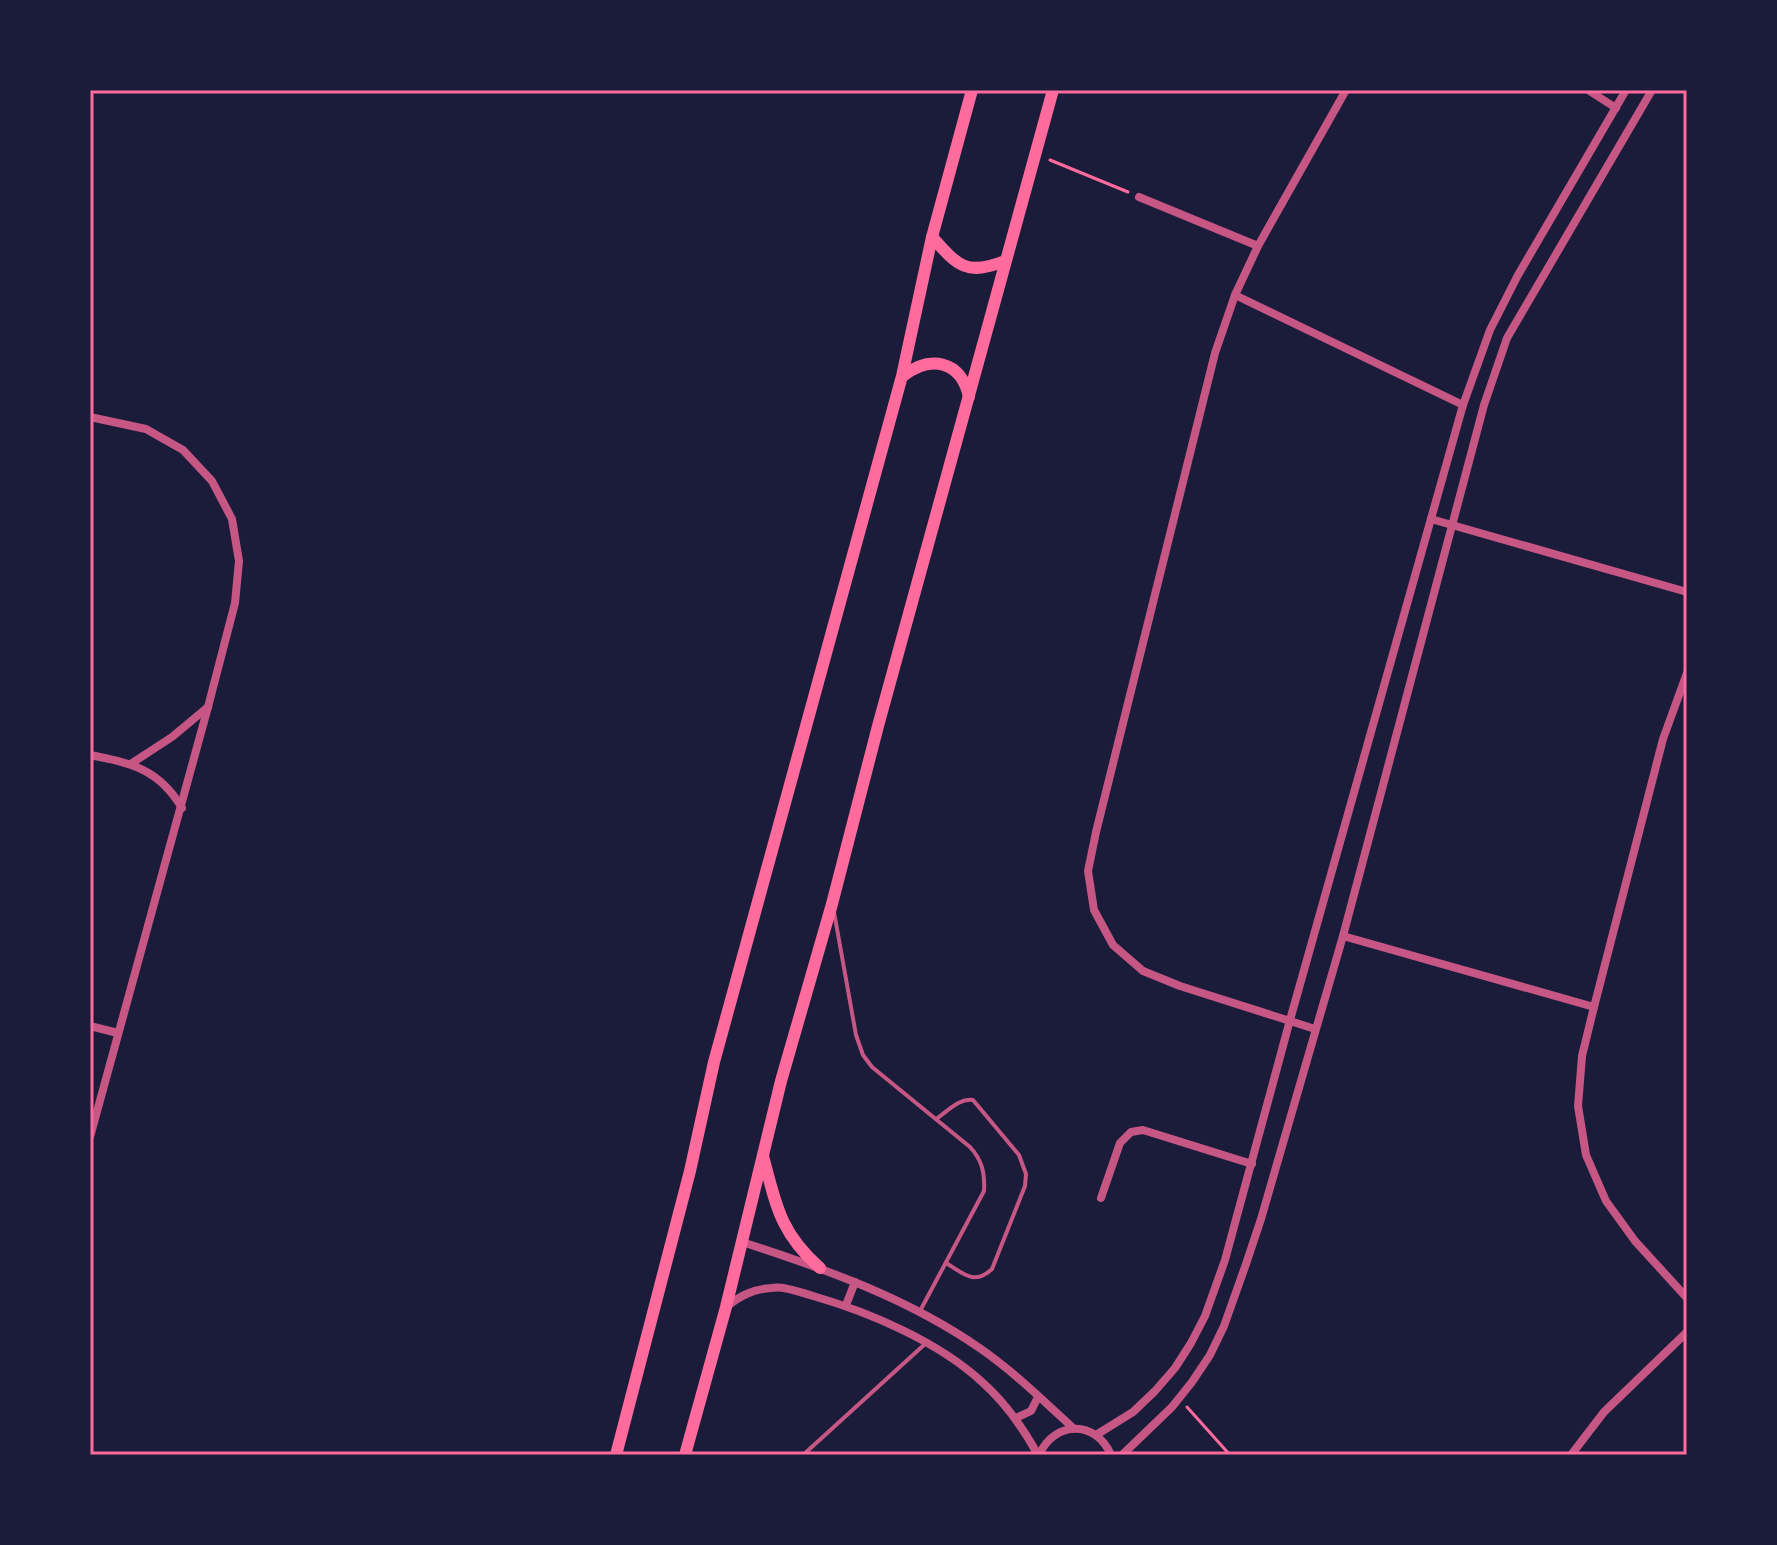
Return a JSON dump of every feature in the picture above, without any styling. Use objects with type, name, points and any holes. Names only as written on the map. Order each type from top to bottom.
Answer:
[{"type":"main road","points":[[616,1455],[690,1171],[714,1062],[902,376],[932,237],[972,90]]},
{"type":"main road","points":[[685,1455],[726,1307],[781,1081],[1053,90]]},
{"type":"main road","points":[[932,237],[950,257],[965,267],[982,269],[1005,261]]},
{"type":"main road","points":[[902,376],[914,367],[934,362],[953,369],[966,385],[969,397]]},
{"type":"main road","points":[[762,1153],[784,1225],[793,1241],[820,1268]]},
{"type":"street","points":[[1315,1029],[1143,971],[1113,945],[1094,910],[1088,871],[1215,353],[1235,295],[1258,246],[1346,90]]},
{"type":"street","points":[[1588,90],[1616,108]]},
{"type":"street","points":[[1096,1435],[1133,1412],[1155,1391],[1175,1368],[1205,1316],[1225,1260],[1463,405],[1490,330],[1518,275],[1626,90]]},
{"type":"street","points":[[1122,1455],[1192,1382],[1224,1326],[1261,1219],[1343,936],[1484,405],[1507,338],[1652,90]]},
{"type":"street","points":[[1139,197],[1258,246]]},
{"type":"street","points":[[1235,295],[1463,405]]},
{"type":"street","points":[[1490,330],[1507,338]]},
{"type":"street","points":[[90,417],[146,429],[183,450],[212,481],[232,519],[239,561],[235,603],[182,808],[90,1137]]},
{"type":"street","points":[[1431,519],[1687,592]]},
{"type":"street","points":[[1687,673],[1663,739],[1594,1007],[1582,1056],[1578,1106],[1586,1155],[1606,1201],[1635,1241],[1687,1298]]},
{"type":"street","points":[[132,763],[172,737],[208,707]]},
{"type":"street","points":[[90,755],[132,763],[148,771],[174,794],[182,808]]},
{"type":"street","points":[[1343,936],[1594,1007]]},
{"type":"street","points":[[90,1026],[118,1033]]},
{"type":"street","points":[[1101,1198],[1120,1143],[1131,1132],[1143,1130],[1252,1164]]},
{"type":"street","points":[[742,1242],[855,1282],[956,1333],[983,1351],[1073,1428]]},
{"type":"street","points":[[846,1305],[855,1282]]},
{"type":"street","points":[[726,1307],[756,1290],[773,1287],[791,1289],[846,1305],[892,1326],[961,1365],[981,1381],[1016,1418],[1038,1455]]},
{"type":"street","points":[[1571,1455],[1604,1412],[1687,1332]]},
{"type":"street","points":[[1016,1418],[1031,1411],[1038,1397]]},
{"type":"street","points":[[1038,1455],[1052,1436],[1073,1428],[1096,1435],[1111,1455]]},
{"type":"lane","points":[[832,904],[856,1035],[863,1055],[872,1067],[970,1147],[981,1162],[984,1191],[919,1313]]},
{"type":"lane","points":[[936,1119],[961,1101],[973,1100],[1019,1155],[1026,1174],[1025,1186],[992,1269],[980,1277],[971,1278],[946,1263]]},
{"type":"lane","points":[[803,1455],[925,1344]]},
{"type":"path","points":[[1036,154],[1139,197]]},
{"type":"path","points":[[1179,1398],[1230,1455]]}]
